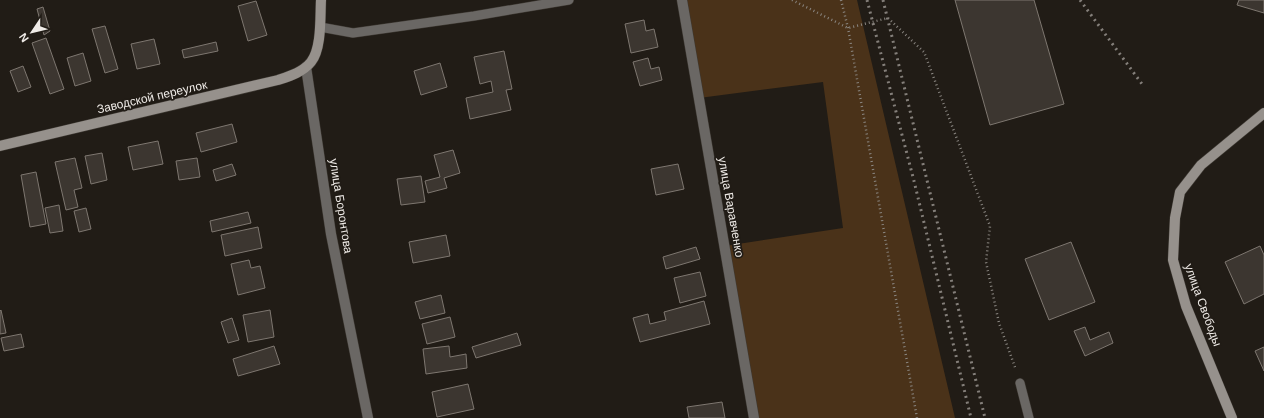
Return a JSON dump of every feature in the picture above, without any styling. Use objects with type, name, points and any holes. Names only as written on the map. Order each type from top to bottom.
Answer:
[{"type":"street","points":[[306,67],[312,61],[316,53],[320,27],[321,0]]},
{"type":"street","name":"улица Варавченко","points":[[682,0],[754,418]]},
{"type":"street","name":"Заводской переулок","points":[[0,146],[278,80],[293,75],[306,67]]},
{"type":"street","name":"улица Боронтова","points":[[306,67],[331,234],[368,418]]},
{"type":"street","name":"улица Свободы","points":[[1232,418],[1186,306],[1173,260],[1175,218],[1180,192],[1200,165],[1264,113]]},
{"type":"lane","points":[[320,27],[354,33],[474,16],[569,0]]},
{"type":"lane","points":[[1020,383],[1029,418]]},
{"type":"path","points":[[792,0],[848,28],[888,18],[924,52],[990,226],[986,262],[999,323],[1020,383]]},
{"type":"path","points":[[840,0],[848,28],[917,418]]},
{"type":"shaded area","points":[[682,0],[857,0],[955,418],[754,418],[725,246],[843,228],[823,82],[699,98]]},
{"type":"building","points":[[955,0],[1034,0],[1064,104],[990,125]]},
{"type":"building","points":[[1239,0],[1264,0],[1264,13],[1237,5]]},
{"type":"building","points":[[256,1],[267,35],[248,41],[238,6]]},
{"type":"building","points":[[43,7],[50,31],[44,35],[37,9]]},
{"type":"building","points":[[644,20],[646,31],[654,29],[658,47],[631,53],[625,24]]},
{"type":"building","points":[[105,26],[118,69],[105,73],[92,29]]},
{"type":"building","points":[[46,38],[64,89],[50,94],[32,43]]},
{"type":"building","points":[[154,39],[160,64],[137,69],[131,44]]},
{"type":"building","points":[[216,42],[218,51],[184,58],[182,50]]},
{"type":"building","points":[[504,51],[512,89],[506,90],[511,110],[470,119],[466,98],[493,92],[491,81],[480,84],[474,57]]},
{"type":"building","points":[[83,53],[91,81],[75,86],[67,58]]},
{"type":"building","points":[[648,58],[651,69],[659,67],[662,80],[640,86],[633,62]]},
{"type":"building","points":[[440,63],[447,87],[421,95],[414,71]]},
{"type":"building","points":[[23,66],[31,87],[18,92],[10,71]]},
{"type":"building","points":[[232,124],[237,142],[201,152],[196,133]]},
{"type":"building","points":[[158,141],[163,164],[133,170],[128,147]]},
{"type":"building","points":[[453,150],[460,173],[444,178],[447,188],[428,193],[425,181],[440,177],[434,155]]},
{"type":"building","points":[[102,153],[107,180],[91,184],[85,156]]},
{"type":"building","points":[[75,158],[82,188],[74,190],[78,207],[66,210],[55,162]]},
{"type":"building","points":[[197,158],[200,177],[179,180],[176,161]]},
{"type":"building","points":[[232,164],[236,175],[216,181],[213,170]]},
{"type":"building","points":[[678,164],[684,189],[656,195],[651,169]]},
{"type":"building","points":[[36,172],[46,224],[30,227],[21,175]]},
{"type":"building","points":[[421,176],[425,202],[401,205],[397,179]]},
{"type":"building","points":[[59,205],[63,231],[50,233],[45,208]]},
{"type":"building","points":[[86,208],[91,229],[79,232],[74,211]]},
{"type":"building","points":[[248,212],[251,223],[212,232],[210,221]]},
{"type":"building","points":[[258,227],[262,248],[225,256],[221,235]]},
{"type":"building","points":[[446,235],[450,256],[413,263],[409,242]]},
{"type":"building","points":[[1071,242],[1095,302],[1049,320],[1025,259]]},
{"type":"building","points":[[1260,246],[1264,255],[1264,294],[1244,304],[1225,262]]},
{"type":"building","points":[[696,247],[700,259],[666,269],[663,257]]},
{"type":"building","points":[[249,260],[251,268],[260,266],[265,288],[238,295],[231,264]]},
{"type":"building","points":[[700,272],[706,296],[680,303],[674,278]]},
{"type":"building","points":[[441,295],[445,313],[420,319],[415,302]]},
{"type":"building","points":[[704,301],[710,324],[640,342],[633,318],[648,314],[650,324],[666,320],[664,312]]},
{"type":"building","points":[[1,310],[6,333],[0,334],[0,311]]},
{"type":"building","points":[[270,310],[274,337],[248,342],[243,315]]},
{"type":"building","points":[[450,317],[455,337],[427,344],[422,324]]},
{"type":"building","points":[[232,318],[239,340],[228,343],[221,322]]},
{"type":"building","points":[[1085,327],[1090,340],[1109,332],[1113,343],[1085,356],[1074,331]]},
{"type":"building","points":[[517,333],[521,345],[476,358],[472,347]]},
{"type":"building","points":[[21,334],[24,347],[4,351],[1,338]]},
{"type":"building","points":[[274,346],[280,364],[238,376],[233,359]]},
{"type":"building","points":[[449,346],[450,357],[466,354],[467,368],[426,374],[423,349]]},
{"type":"building","points":[[1264,347],[1264,371],[1255,351]]},
{"type":"building","points":[[468,384],[474,409],[437,417],[432,392]]},
{"type":"building","points":[[722,402],[725,418],[689,418],[687,407]]},
{"type":"railway","points":[[867,0],[914,181],[971,418]]},
{"type":"railway","points":[[883,0],[985,418]]},
{"type":"railway","points":[[1080,0],[1142,84]]}]
